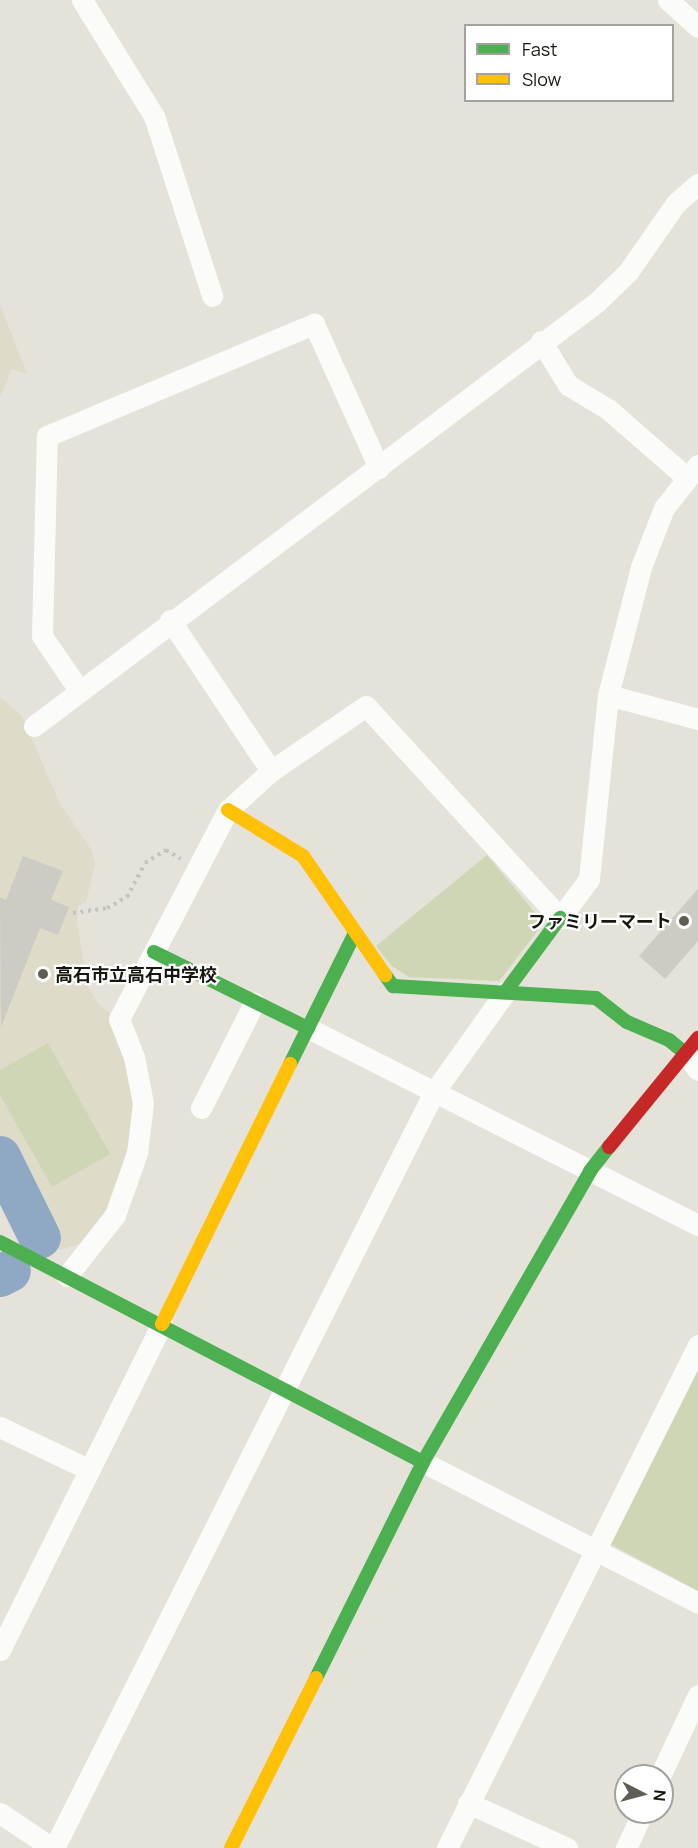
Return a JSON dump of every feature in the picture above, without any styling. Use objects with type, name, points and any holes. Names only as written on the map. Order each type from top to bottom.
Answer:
[{"type":"street","points":[[82,0],[154,116],[212,296]]},
{"type":"street","points":[[668,0],[698,27]]},
{"type":"street","points":[[34,726],[170,620],[379,468],[541,341],[597,302],[628,272],[676,203],[698,184]]},
{"type":"street","points":[[79,690],[42,636],[47,436],[315,324],[379,468]]},
{"type":"street","points":[[0,1813],[53,1848],[434,1092],[589,879],[608,695],[641,567],[664,508],[692,472],[608,409],[568,385],[541,341]]},
{"type":"street","points":[[170,620],[271,771]]},
{"type":"street","points":[[608,695],[698,719]]},
{"type":"street","points":[[66,1276],[115,1215],[137,1153],[143,1103],[134,1057],[118,1019],[228,810],[271,771],[366,706],[560,918]]},
{"type":"street","points":[[228,810],[303,856],[393,986],[596,998],[627,1022],[669,1040],[691,1045]]},
{"type":"street","points":[[0,1650],[355,933]]},
{"type":"street","points":[[154,952],[698,1225]]},
{"type":"street","points":[[201,1108],[254,1003]]},
{"type":"street","points":[[691,1045],[698,1070]]},
{"type":"street","points":[[231,1848],[423,1462],[590,1171],[691,1045]]},
{"type":"street","points":[[3,1244],[162,1324],[284,1391],[594,1552],[698,1603]]},
{"type":"street","points":[[447,1848],[698,1345]]},
{"type":"street","points":[[0,1427],[88,1469]]},
{"type":"street","points":[[666,1764],[698,1695]]},
{"type":"street","points":[[468,1803],[567,1848]]},
{"type":"street","points":[[626,1848],[637,1824]]},
{"type":"path","points":[[73,913],[107,908],[127,897],[145,863],[166,850],[180,859],[202,857]]},
{"type":"shaded area","points":[[0,304],[27,374],[12,369],[0,397]]},
{"type":"shaded area","name":"高石市立高石中学校","points":[[0,697],[22,716],[59,802],[92,851],[95,864],[86,902],[78,906],[77,924],[88,987],[101,1007],[113,1015],[136,1078],[126,1177],[112,1207],[85,1242],[60,1250],[44,1239],[0,1152]]},
{"type":"green space","points":[[487,855],[536,914],[539,929],[499,981],[409,977],[392,966],[376,946]]},
{"type":"green space","points":[[48,1043],[110,1154],[52,1187],[0,1095],[0,1070]]},
{"type":"green space","points":[[698,1365],[698,1591],[608,1543]]},
{"type":"building","points":[[23,856],[63,871],[51,900],[69,907],[58,935],[40,928],[1,1027],[0,897],[6,900]]},
{"type":"building","name":"ファミリーマート","points":[[698,889],[698,941],[665,979],[639,956]]},
{"type":"waterway","points":[[0,1157],[40,1238]]},
{"type":"waterway","points":[[0,1276],[10,1271]]},
{"type":"traffic: fast","points":[[506,991],[560,918]]},
{"type":"traffic: fast","points":[[290,1064],[355,933]]},
{"type":"traffic: fast","points":[[154,952],[308,1028]]},
{"type":"traffic: fast","points":[[385,975],[393,986],[596,998],[627,1022],[669,1040],[685,1053]]},
{"type":"traffic: fast","points":[[316,1678],[423,1462],[590,1171],[609,1147]]},
{"type":"traffic: fast","points":[[0,1242],[423,1462]]},
{"type":"traffic: slow","points":[[228,810],[303,856],[385,975]]},
{"type":"traffic: slow","points":[[162,1324],[290,1064]]},
{"type":"traffic: slow","points":[[231,1848],[316,1678]]},
{"type":"traffic: jam","points":[[609,1147],[698,1038]]},
{"type":"place","name":"ファミリーマート","points":[[684,921]]},
{"type":"place","name":"高石市立高石中学校","points":[[43,974]]}]
